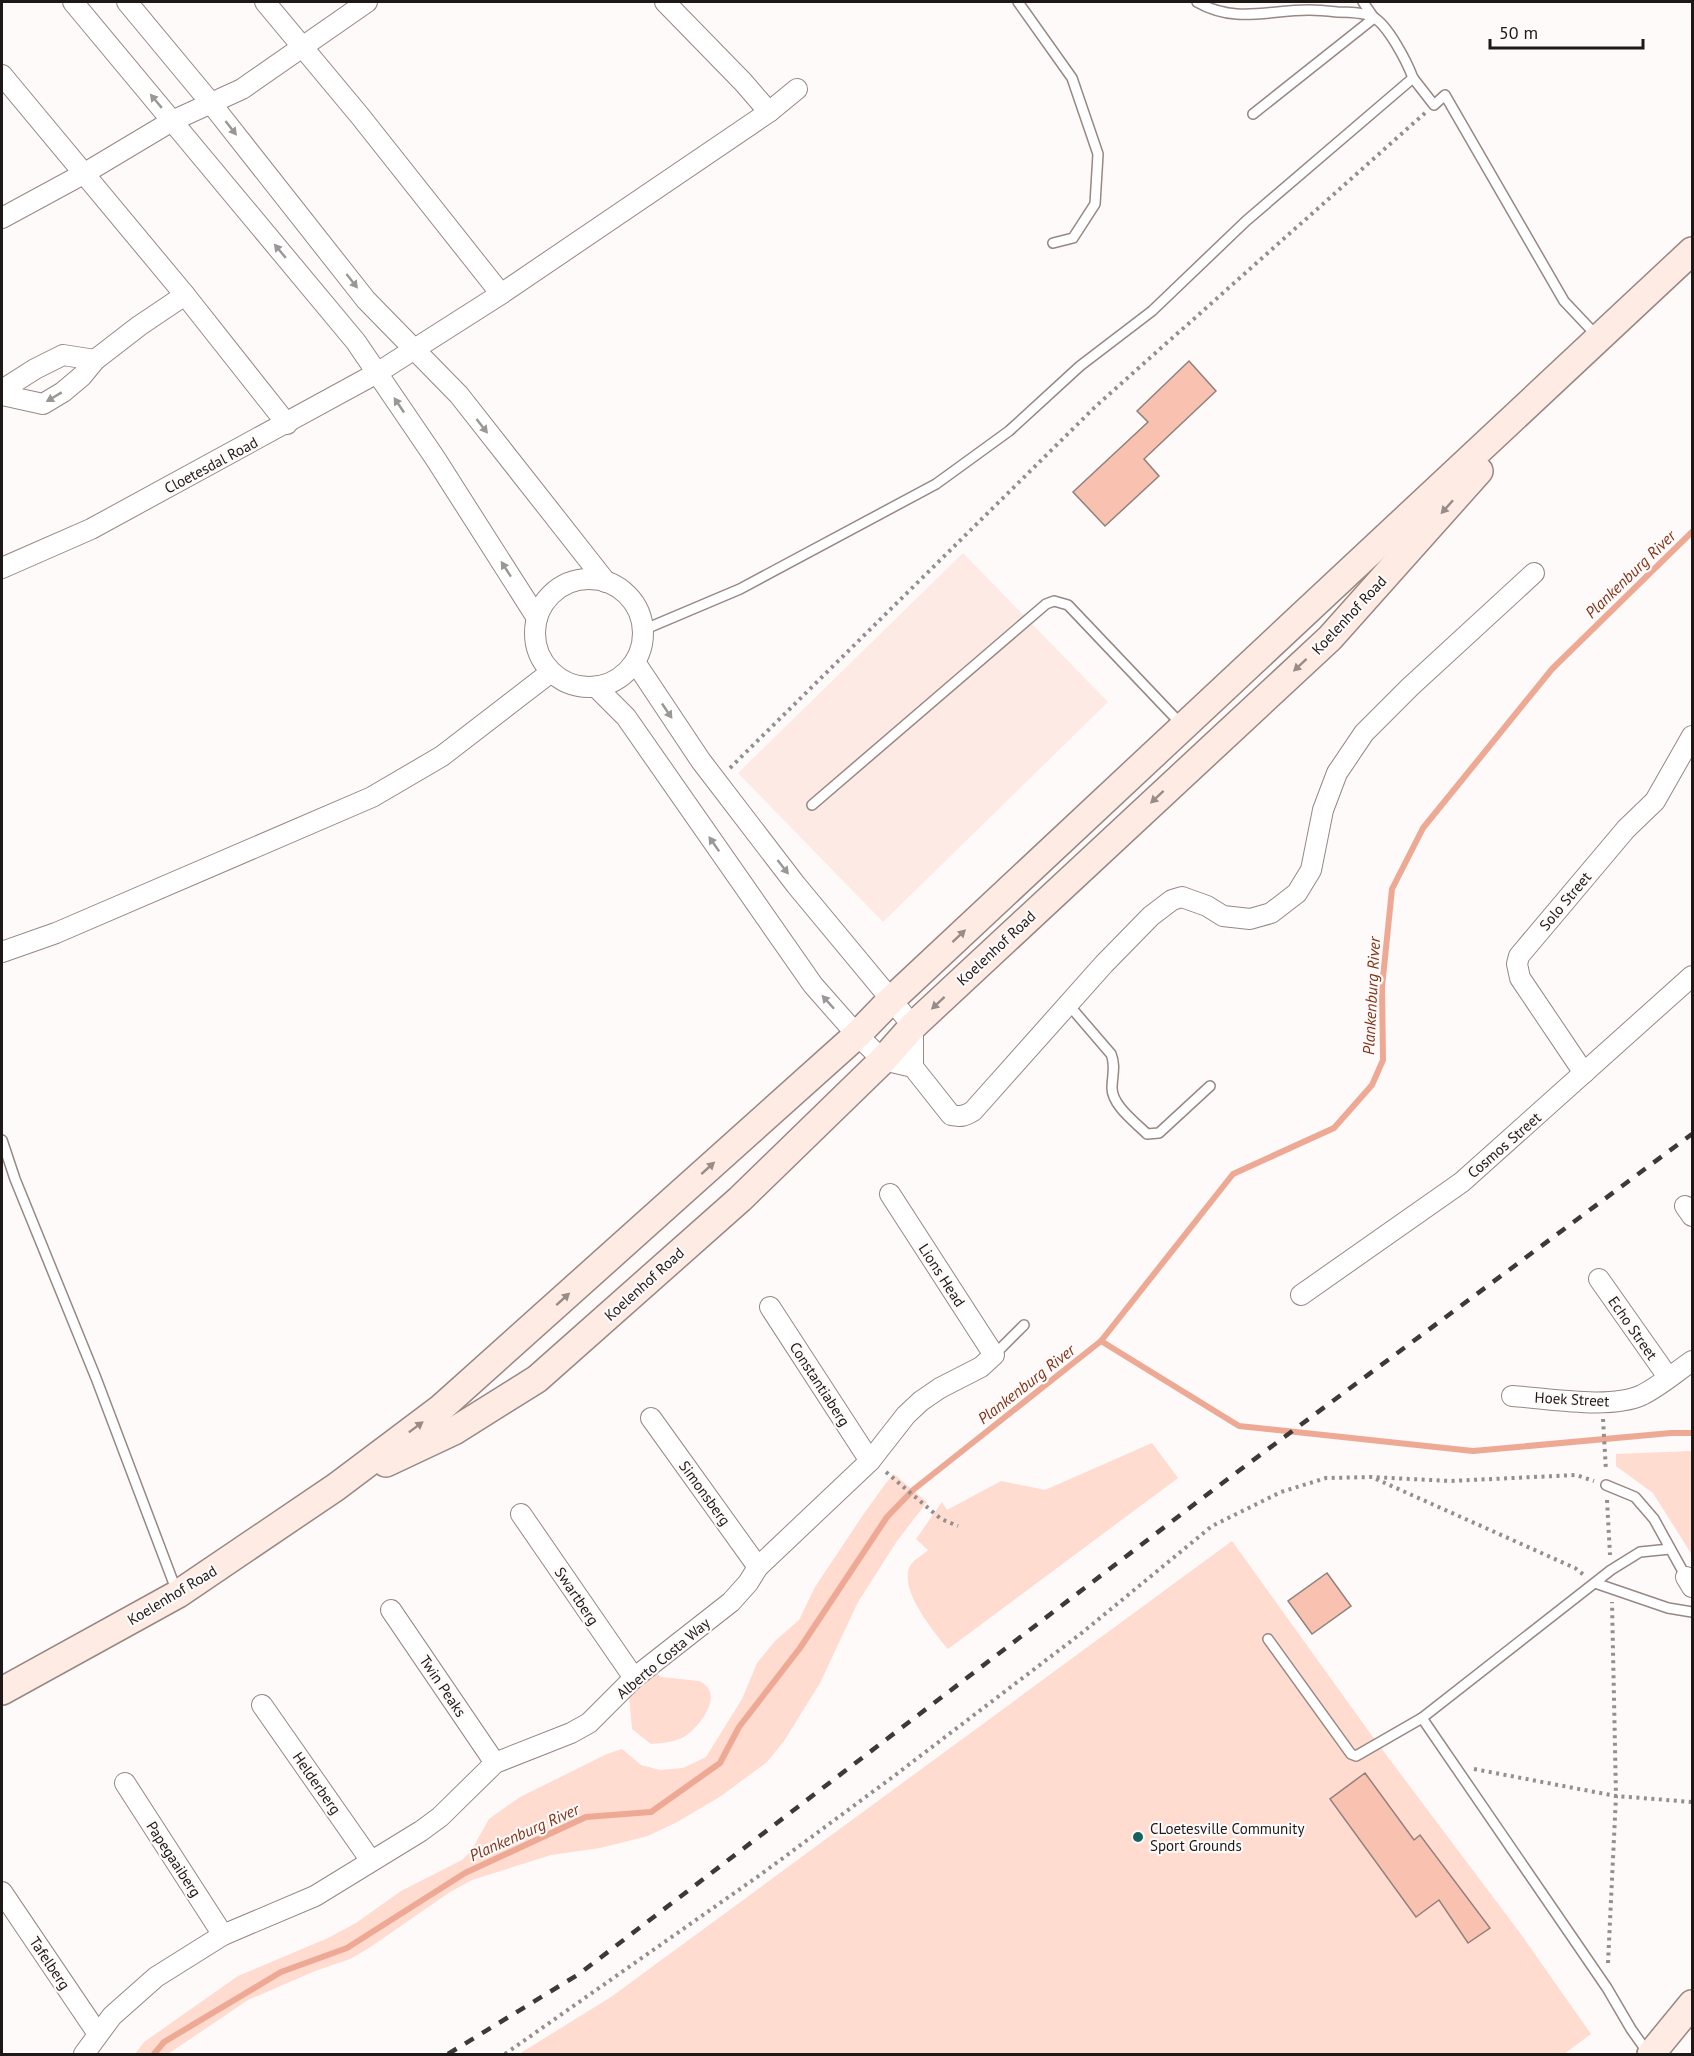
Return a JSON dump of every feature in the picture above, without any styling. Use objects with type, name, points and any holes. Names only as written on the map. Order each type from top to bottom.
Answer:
[{"type":"main road","name":"Koelenhof Road","points":[[2,1691],[178,1594],[336,1487],[441,1408],[857,1035],[891,1000],[1692,251]]},
{"type":"main road","name":"Koelenhof Road","points":[[336,1487],[454,1431],[537,1379],[740,1199],[883,1060],[913,1026],[1330,638],[1598,338]]},
{"type":"main road","points":[[1650,2055],[1692,2004]]},
{"type":"street","points":[[74,2],[356,342],[435,458],[537,618]]},
{"type":"street","points":[[127,2],[210,102],[366,300],[459,395],[606,582]]},
{"type":"street","points":[[265,2],[360,116],[501,294]]},
{"type":"street","points":[[2,218],[85,173],[172,121],[242,89],[367,2]]},
{"type":"street","points":[[665,2],[769,112]]},
{"type":"street","points":[[2,75],[185,295],[287,424]]},
{"type":"street","name":"Cloetesdal Road","points":[[2,568],[91,529],[377,374],[501,294],[769,112],[797,89]]},
{"type":"street","points":[[2,395],[43,404],[63,392],[95,360],[139,326],[185,295]]},
{"type":"street","points":[[2,390],[35,369],[63,356],[95,360]]},
{"type":"street","points":[[635,662],[717,781],[796,885],[913,1026],[913,1067],[951,1115],[966,1115],[973,1111],[1143,924],[1172,900],[1182,897],[1207,906],[1223,916],[1250,919],[1271,913],[1297,893],[1311,870],[1323,810],[1337,773],[1364,733],[1410,687],[1534,573]]},
{"type":"street","points":[[589,579],[606,582],[620,589],[632,600],[643,630],[641,647],[635,662],[625,674],[612,683],[596,687],[580,687],[564,681],[551,672],[542,660],[535,632],[537,618],[545,603],[557,590],[572,582],[589,579]]},
{"type":"street","points":[[2,952],[56,933],[372,796],[442,756],[551,672]]},
{"type":"street","points":[[596,687],[626,717],[813,985],[857,1035],[883,1060],[913,1067]]},
{"type":"street","name":"Solo Street","points":[[1584,1073],[1520,978],[1517,964],[1519,956],[1626,829],[1655,801],[1692,736]]},
{"type":"street","name":"Cosmos Street","points":[[1301,1295],[1462,1182],[1692,976]]},
{"type":"street","name":"Lions Head","points":[[890,1194],[994,1355]]},
{"type":"street","name":"Echo Street","points":[[1599,1279],[1668,1377]]},
{"type":"street","name":"Constantiaberg","points":[[770,1307],[876,1465]]},
{"type":"street","name":"Alberto Costa Way","points":[[84,2055],[112,2016],[156,1977],[223,1935],[315,1896],[371,1861],[440,1817],[495,1763],[589,1723],[634,1678],[731,1602],[758,1567],[876,1465],[906,1415],[921,1401],[940,1388],[981,1367],[994,1355]]},
{"type":"street","name":"Hoek Street","points":[[1512,1395],[1600,1402],[1617,1401],[1640,1396],[1692,1361]]},
{"type":"street","name":"Simonsberg","points":[[651,1418],[758,1567]]},
{"type":"street","name":"Swartberg","points":[[521,1514],[634,1678]]},
{"type":"street","name":"Twin Peaks","points":[[392,1610],[495,1763]]},
{"type":"street","name":"Helderberg","points":[[262,1705],[371,1861]]},
{"type":"street","name":"Papegaaiberg","points":[[125,1784],[223,1935]]},
{"type":"street","name":"Tafelberg","points":[[2,1892],[98,2034]]},
{"type":"lane","points":[[1018,2],[1072,78],[1098,154],[1095,204],[1073,238],[1053,243]]},
{"type":"lane","points":[[1197,2],[1232,15],[1309,10],[1351,13],[1374,18]]},
{"type":"lane","points":[[1363,2],[1390,35],[1413,78],[1434,105],[1445,95],[1564,301],[1598,338]]},
{"type":"lane","points":[[1253,114],[1374,18]]},
{"type":"lane","points":[[643,630],[740,589],[936,484],[1009,431],[1080,366],[1152,311],[1246,221],[1413,78]]},
{"type":"lane","points":[[812,805],[1046,604],[1054,601],[1068,604],[1183,727]]},
{"type":"lane","points":[[1068,1004],[1111,1054],[1114,1062],[1112,1089],[1114,1098],[1147,1134],[1159,1133],[1209,1086]]},
{"type":"lane","points":[[2,1140],[15,1179],[96,1378],[178,1594]]},
{"type":"lane","name":"Alberto Costa Way","points":[[994,1355],[1024,1325]]},
{"type":"lane","points":[[1606,1485],[1635,1497],[1654,1519],[1689,1582]]},
{"type":"lane","points":[[1268,1639],[1354,1756],[1360,1755],[1422,1718],[1611,1570],[1640,1552],[1670,1549]]},
{"type":"lane","points":[[1595,1583],[1668,1608],[1692,1612]]},
{"type":"lane","points":[[1422,1718],[1607,1988],[1631,2029],[1650,2055]]},
{"type":"path","points":[[717,781],[1096,406],[1434,105]]},
{"type":"path","points":[[1603,1417],[1606,1459]]},
{"type":"path","points":[[876,1465],[941,1519],[958,1526]]},
{"type":"path","points":[[505,2055],[741,1889],[890,1779],[1083,1632],[1212,1526],[1281,1492],[1326,1478],[1372,1477],[1450,1481],[1576,1475]]},
{"type":"path","points":[[1372,1477],[1575,1568],[1595,1583]]},
{"type":"path","points":[[1606,1485],[1611,1570]]},
{"type":"path","points":[[1607,1988],[1616,1796],[1612,1589]]},
{"type":"path","points":[[1453,1765],[1616,1796],[1692,1802]]},
{"type":"shaded area","points":[[963,553],[1108,702],[883,922],[738,773]]},
{"type":"shaded area","points":[[1152,1443],[1178,1478],[948,1649],[919,1610],[909,1586],[908,1575],[911,1564],[928,1550],[916,1539],[942,1502],[947,1510],[1001,1481],[1045,1490]]},
{"type":"shaded area","points":[[1692,1451],[1692,1555],[1653,1493],[1616,1466],[1616,1454]]},
{"type":"shaded area","points":[[894,1474],[927,1502],[897,1541],[858,1602],[820,1683],[784,1741],[767,1762],[721,1796],[648,1836],[600,1848],[551,1855],[472,1880],[450,1892],[350,1959],[315,1971],[248,2000],[168,2054],[135,2054],[144,2042],[238,1976],[328,1938],[356,1923],[401,1891],[462,1860],[471,1851],[489,1819],[520,1797],[607,1754],[622,1749],[641,1765],[660,1770],[683,1768],[706,1757],[742,1699],[757,1663],[775,1641],[799,1620],[815,1587],[863,1515]]},
{"type":"shaded area","name":"CLoetesville Community Sport Grounds","points":[[1232,1541],[1375,1740],[1520,1933],[1591,2034],[1564,2054],[519,2054],[611,1997]]},
{"type":"shaded area","points":[[656,1673],[661,1677],[699,1681],[707,1686],[710,1701],[703,1718],[684,1737],[651,1744],[632,1729],[629,1694]]},
{"type":"building","points":[[1189,361],[1216,391],[1144,459],[1159,476],[1105,526],[1073,492],[1148,422],[1137,411]]},
{"type":"building","points":[[1327,1573],[1351,1606],[1312,1634],[1288,1601]]},
{"type":"building","points":[[1365,1773],[1414,1840],[1420,1835],[1490,1928],[1468,1943],[1439,1900],[1416,1917],[1330,1799]]},
{"type":"waterway","name":"Plankenburg River","points":[[154,2054],[164,2042],[281,1972],[347,1948],[465,1873],[586,1817],[651,1812],[720,1763],[739,1727],[800,1648],[887,1517],[913,1490],[1101,1341],[1233,1174],[1334,1128],[1372,1085],[1383,1060],[1382,987],[1392,889],[1423,828],[1552,669],[1692,532]]},
{"type":"waterway","points":[[1101,1341],[1239,1426],[1473,1451],[1692,1433]]},
{"type":"railway","points":[[448,2054],[579,1974],[1213,1490],[1692,1134]]},
{"type":"place","name":"CLoetesville Community Sport Grounds","points":[[1138,1837]]}]
